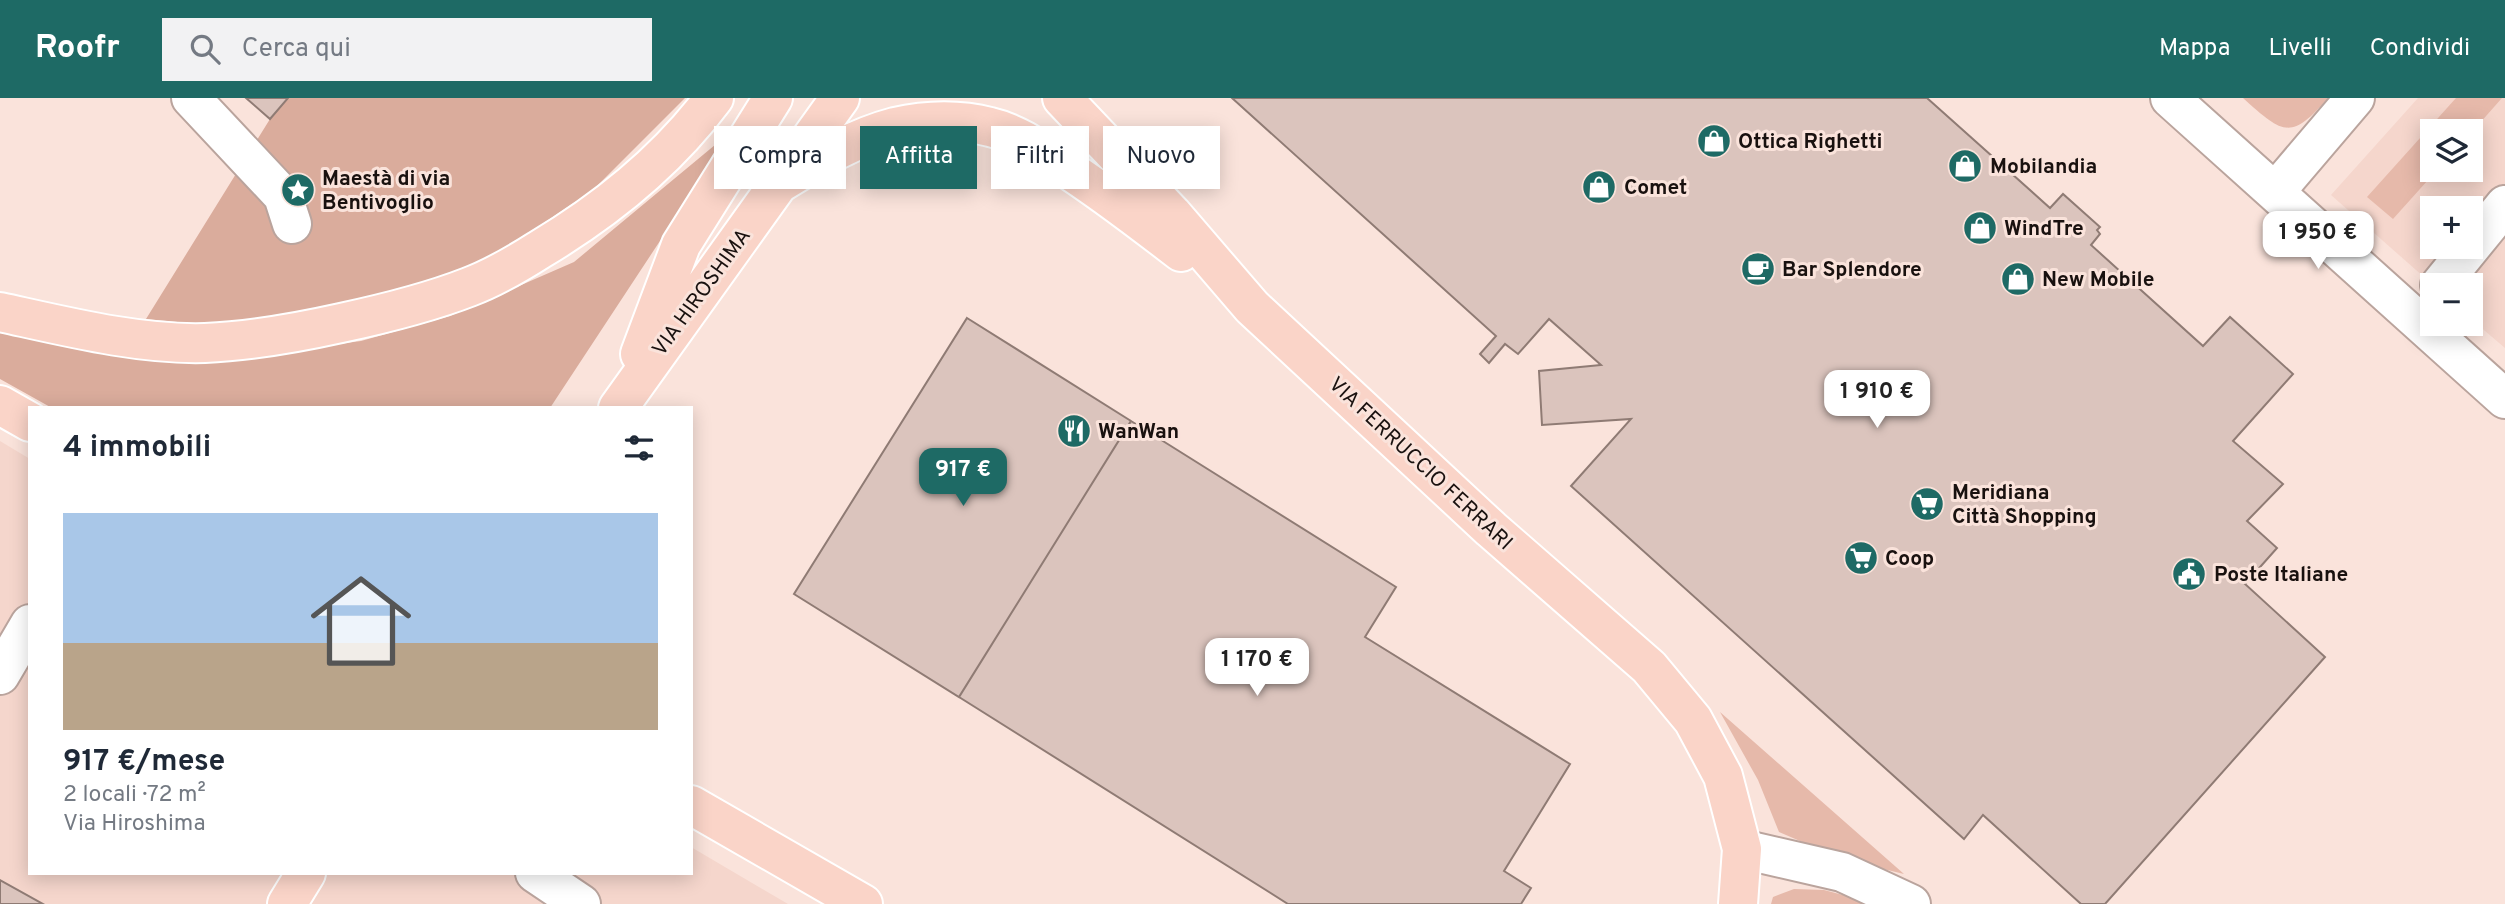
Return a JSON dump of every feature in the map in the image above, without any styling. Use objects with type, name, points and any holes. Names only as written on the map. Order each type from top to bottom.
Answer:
[{"type":"main road","points":[[0,312],[136,338],[204,343],[293,334],[405,307],[469,287],[517,264],[584,222],[642,178],[714,98]]},
{"type":"main road","name":"VIA HIROSHIMA","points":[[620,405],[681,245],[773,98]]},
{"type":"main road","name":"VIA HIROSHIMA","points":[[820,126],[840,98]]},
{"type":"main road","name":"VIA FERRUCCIO FERRARI","points":[[1062,98],[1172,214],[1252,307],[1490,529],[1649,667],[1693,720],[1723,776],[1742,849],[1738,904]]},
{"type":"main road","name":"VIA HIROSHIMA","points":[[846,145],[894,127],[928,122],[962,121],[992,127],[1022,138],[1105,192],[1252,307]]},
{"type":"main road","name":"VIA HIROSHIMA","points":[[620,405],[776,189]]},
{"type":"main road","points":[[0,405],[28,421]]},
{"type":"main road","points":[[693,806],[863,904]]},
{"type":"main road","points":[[288,904],[305,875]]},
{"type":"street","points":[[191,98],[283,196],[292,224]]},
{"type":"street","points":[[2170,98],[2275,192],[2420,303]]},
{"type":"street","points":[[2275,192],[2355,98]]},
{"type":"street","points":[[2450,273],[2505,205]]},
{"type":"street","points":[[2450,336],[2505,398]]},
{"type":"street","points":[[0,675],[28,627]]},
{"type":"street","points":[[1742,849],[1842,872],[1911,904]]},
{"type":"street","points":[[538,875],[581,904]]},
{"type":"shaded area","points":[[288,98],[685,98],[593,190],[505,249],[451,274],[342,311],[219,326],[146,319],[270,119]]},
{"type":"shaded area","points":[[2243,98],[2328,98],[2305,121],[2287,128],[2268,119]]},
{"type":"shaded area","points":[[2418,98],[2505,98],[2505,348],[2483,329],[2483,273],[2420,274],[2331,195]]},
{"type":"shaded area","points":[[2456,98],[2502,98],[2483,119],[2437,119]]},
{"type":"shaded area","points":[[2420,138],[2420,182],[2426,182],[2393,219],[2367,197]]},
{"type":"shaded area","points":[[714,146],[714,159],[551,406],[48,406],[0,379],[0,330],[240,357],[361,341],[450,316],[574,262]]},
{"type":"shaded area","points":[[0,441],[28,458],[28,875],[693,875],[693,848],[788,904],[0,904]]},
{"type":"shaded area","points":[[1720,712],[1904,874],[1842,859],[1779,832],[1758,780]]},
{"type":"shaded area","points":[[1794,889],[1824,890],[1877,904],[1771,904],[1773,897]]},
{"type":"building","points":[[246,98],[288,98],[270,119]]},
{"type":"building","name":"Meridiana Città Shopping","points":[[1232,98],[1927,98],[2050,208],[2063,194],[2100,227],[2097,230],[2100,234],[2091,245],[2203,346],[2230,317],[2293,374],[2233,441],[2283,484],[2247,521],[2277,548],[2245,584],[2325,657],[2105,904],[2081,904],[1983,815],[1964,839],[1571,486],[1631,419],[1542,425],[1539,371],[1601,365],[1549,319],[1518,354],[1505,344],[1489,363],[1480,354],[1496,336]]},
{"type":"building","points":[[967,318],[1131,421],[959,697],[794,594]]},
{"type":"building","points":[[1131,421],[1396,587],[1365,637],[1570,764],[1504,871],[1531,888],[1521,904],[1288,904],[959,697]]},
{"type":"building","points":[[0,880],[43,904],[0,904]]},
{"type":"place","name":"Ottica Righetti","points":[[1714,141]]},
{"type":"place","name":"Mobilandia","points":[[1965,166]]},
{"type":"place","name":"Comet","points":[[1599,187]]},
{"type":"place","name":"Maestà di via Bentivoglio","points":[[298,190]]},
{"type":"place","name":"WindTre","points":[[1980,228]]},
{"type":"place","name":"Bar Splendore","points":[[1758,269]]},
{"type":"place","name":"New Mobile","points":[[2018,279]]},
{"type":"place","name":"WanWan","points":[[1074,431]]},
{"type":"place","name":"Meridiana Città Shopping","points":[[1927,504]]},
{"type":"place","name":"Coop","points":[[1861,558]]},
{"type":"place","name":"Poste Italiane","points":[[2189,574]]}]
